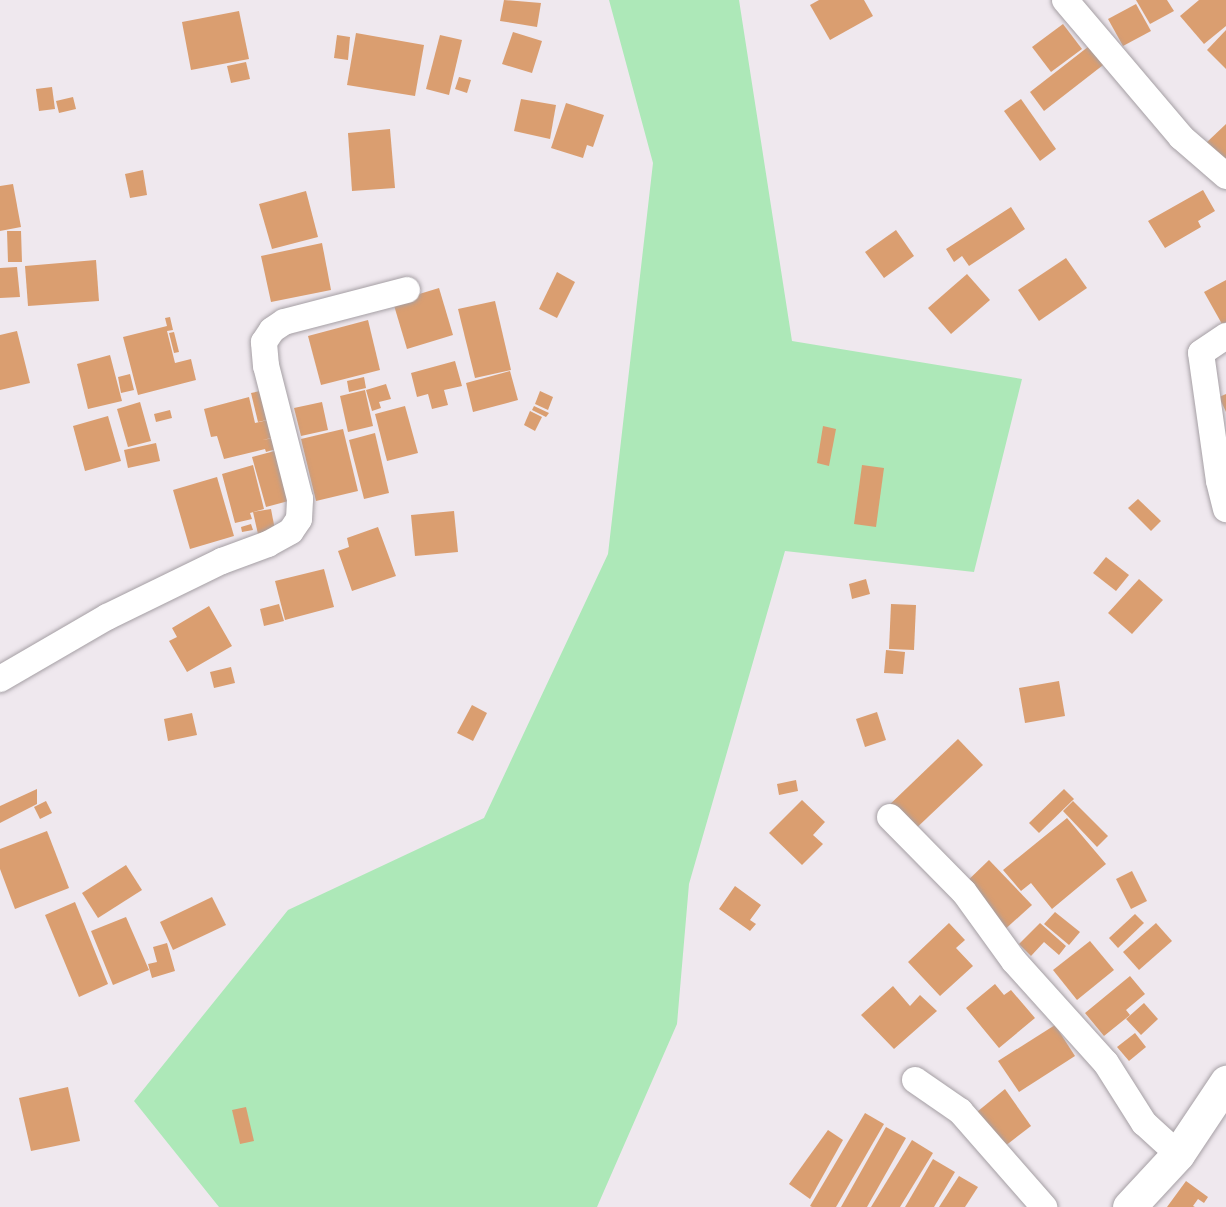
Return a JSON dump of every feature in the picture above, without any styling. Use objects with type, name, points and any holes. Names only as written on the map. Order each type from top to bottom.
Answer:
[{"type":"street","points":[[1065,0],[1181,138],[1226,176]]},
{"type":"street","points":[[0,679],[107,617],[222,561],[268,544],[291,531],[299,519],[300,499],[266,366],[264,342],[272,330],[284,322],[407,290]]},
{"type":"street","points":[[1226,336],[1201,353],[1219,481],[1226,509]]},
{"type":"street","points":[[890,817],[963,892],[1014,961],[1106,1063],[1144,1124],[1178,1154]]},
{"type":"street","points":[[915,1080],[960,1111],[1044,1207]]},
{"type":"street","points":[[1130,1207],[1178,1154],[1226,1082]]},
{"type":"green space","points":[[609,0],[739,0],[792,341],[1022,379],[974,572],[785,551],[689,884],[677,1024],[597,1207],[219,1207],[134,1101],[288,910],[484,818],[608,554],[653,163]]},
{"type":"building","points":[[504,0],[541,3],[537,27],[500,21]]},
{"type":"building","points":[[819,0],[864,0],[873,16],[830,40],[810,5]]},
{"type":"building","points":[[1136,0],[1167,0],[1174,11],[1150,24]]},
{"type":"building","points":[[1199,0],[1226,0],[1226,26],[1204,44],[1180,16]]},
{"type":"building","points":[[1136,4],[1151,31],[1123,46],[1108,19]]},
{"type":"building","points":[[239,11],[249,59],[191,70],[182,22]]},
{"type":"building","points":[[1063,24],[1082,49],[1051,72],[1032,47]]},
{"type":"building","points":[[1226,30],[1226,69],[1207,50]]},
{"type":"building","points":[[513,32],[542,41],[532,73],[502,64]]},
{"type":"building","points":[[356,33],[424,45],[415,96],[347,85]]},
{"type":"building","points":[[337,35],[350,37],[348,60],[334,58]]},
{"type":"building","points":[[440,35],[462,40],[449,95],[426,89]]},
{"type":"building","points":[[1093,43],[1107,62],[1044,111],[1030,92]]},
{"type":"building","points":[[246,62],[250,79],[231,83],[227,66]]},
{"type":"building","points":[[459,77],[471,80],[467,93],[455,89]]},
{"type":"building","points":[[52,87],[55,109],[39,111],[36,89]]},
{"type":"building","points":[[73,97],[76,109],[59,113],[56,101]]},
{"type":"building","points":[[521,99],[556,105],[550,139],[514,131]]},
{"type":"building","points":[[1021,99],[1056,149],[1040,161],[1004,111]]},
{"type":"building","points":[[566,103],[604,115],[593,147],[587,145],[583,158],[551,148]]},
{"type":"building","points":[[1226,124],[1226,163],[1206,143]]},
{"type":"building","points":[[390,129],[395,188],[352,191],[348,133]]},
{"type":"building","points":[[143,170],[147,195],[130,198],[125,174]]},
{"type":"building","points":[[13,184],[21,227],[0,231],[0,186]]},
{"type":"building","points":[[1203,190],[1215,211],[1198,221],[1201,227],[1165,248],[1148,221]]},
{"type":"building","points":[[306,191],[318,237],[272,249],[259,204]]},
{"type":"building","points":[[1011,207],[1025,229],[969,266],[962,256],[954,262],[946,249]]},
{"type":"building","points":[[896,230],[914,256],[884,278],[865,252]]},
{"type":"building","points":[[7,231],[21,231],[22,262],[8,262]]},
{"type":"building","points":[[322,243],[331,290],[271,302],[261,256]]},
{"type":"building","points":[[1066,258],[1087,288],[1039,321],[1018,290]]},
{"type":"building","points":[[96,260],[99,301],[28,306],[25,266]]},
{"type":"building","points":[[17,267],[20,297],[0,298],[0,268]]},
{"type":"building","points":[[557,272],[575,282],[557,318],[539,309]]},
{"type":"building","points":[[967,274],[990,300],[951,334],[928,308]]},
{"type":"building","points":[[1226,280],[1226,322],[1222,324],[1204,292]]},
{"type":"building","points":[[439,288],[453,335],[407,349],[393,302]]},
{"type":"building","points":[[495,301],[511,370],[475,378],[458,309]]},
{"type":"building","points":[[170,317],[173,330],[167,331],[175,363],[191,359],[196,380],[138,395],[123,337],[167,326],[165,318]]},
{"type":"building","points":[[368,320],[380,370],[321,385],[308,336]]},
{"type":"building","points":[[17,331],[30,383],[0,390],[0,335]]},
{"type":"building","points":[[174,332],[179,352],[174,353],[169,333]]},
{"type":"building","points":[[110,355],[122,401],[88,409],[77,364]]},
{"type":"building","points":[[455,361],[462,386],[444,390],[448,405],[432,409],[428,394],[417,397],[411,373]]},
{"type":"building","points":[[510,371],[518,400],[473,412],[466,383]]},
{"type":"building","points":[[130,374],[134,390],[121,393],[118,377]]},
{"type":"building","points":[[364,377],[366,388],[349,392],[347,381]]},
{"type":"building","points":[[386,384],[391,399],[379,402],[381,408],[372,411],[366,390]]},
{"type":"building","points":[[265,390],[271,419],[258,422],[251,393]]},
{"type":"building","points":[[365,390],[373,426],[348,432],[340,396]]},
{"type":"building","points":[[540,391],[553,397],[548,410],[535,404]]},
{"type":"building","points":[[1226,394],[1226,412],[1219,397]]},
{"type":"building","points":[[249,397],[255,423],[272,419],[276,437],[262,440],[274,438],[276,449],[266,452],[265,449],[224,459],[217,436],[211,437],[204,409]]},
{"type":"building","points":[[140,402],[151,441],[128,447],[117,409]]},
{"type":"building","points":[[322,402],[328,430],[301,436],[294,408]]},
{"type":"building","points":[[405,406],[418,453],[387,461],[375,414]]},
{"type":"building","points":[[534,406],[549,413],[546,417],[532,410]]},
{"type":"building","points":[[170,410],[172,418],[156,422],[154,414]]},
{"type":"building","points":[[530,411],[542,417],[535,431],[524,425]]},
{"type":"building","points":[[108,416],[121,461],[85,471],[73,426]]},
{"type":"building","points":[[823,426],[836,429],[829,466],[817,463]]},
{"type":"building","points":[[343,429],[358,491],[316,501],[301,439]]},
{"type":"building","points":[[375,433],[389,493],[364,499],[349,440]]},
{"type":"building","points":[[156,443],[160,461],[128,468],[124,450]]},
{"type":"building","points":[[282,449],[296,499],[266,507],[252,457]]},
{"type":"building","points":[[253,465],[264,509],[250,513],[252,519],[235,523],[222,474]]},
{"type":"building","points":[[862,465],[884,468],[876,527],[854,524]]},
{"type":"building","points":[[217,477],[234,536],[190,549],[173,490]]},
{"type":"building","points":[[1138,499],[1161,521],[1151,531],[1128,508]]},
{"type":"building","points":[[271,509],[275,530],[258,534],[253,512]]},
{"type":"building","points":[[454,511],[458,552],[415,556],[411,515]]},
{"type":"building","points":[[251,524],[253,530],[242,532],[241,527]]},
{"type":"building","points":[[378,527],[396,576],[352,591],[338,551],[349,547],[347,538]]},
{"type":"building","points":[[1106,557],[1129,575],[1116,591],[1093,573]]},
{"type":"building","points":[[324,569],[334,607],[285,620],[275,581]]},
{"type":"building","points":[[866,579],[870,594],[852,599],[849,584]]},
{"type":"building","points":[[1139,579],[1163,600],[1132,634],[1108,613]]},
{"type":"building","points":[[279,604],[284,621],[264,626],[260,609]]},
{"type":"building","points":[[891,604],[916,605],[914,650],[889,649]]},
{"type":"building","points":[[209,606],[232,646],[187,672],[169,641],[177,637],[172,628]]},
{"type":"building","points":[[886,650],[905,652],[903,674],[884,673]]},
{"type":"building","points":[[231,667],[235,683],[214,688],[210,672]]},
{"type":"building","points":[[1059,681],[1065,716],[1025,723],[1019,688]]},
{"type":"building","points":[[472,705],[487,713],[473,741],[457,733]]},
{"type":"building","points":[[877,712],[886,740],[865,747],[856,719]]},
{"type":"building","points":[[192,713],[197,735],[168,741],[164,719]]},
{"type":"building","points":[[958,739],[983,765],[909,835],[884,810]]},
{"type":"building","points":[[796,780],[798,791],[779,795],[777,784]]},
{"type":"building","points":[[37,789],[37,804],[0,823],[0,806]]},
{"type":"building","points":[[1064,789],[1074,799],[1039,833],[1029,823]]},
{"type":"building","points":[[802,800],[825,822],[813,835],[823,844],[802,865],[769,833]]},
{"type":"building","points":[[46,801],[52,813],[40,819],[34,807]]},
{"type":"building","points":[[1073,801],[1108,836],[1097,847],[1063,811]]},
{"type":"building","points":[[1067,818],[1106,864],[1052,909],[1031,883],[1021,891],[1003,870]]},
{"type":"building","points":[[47,831],[69,888],[15,909],[0,869],[0,849]]},
{"type":"building","points":[[989,860],[1032,905],[1002,932],[960,888]]},
{"type":"building","points":[[126,865],[142,890],[98,918],[82,893]]},
{"type":"building","points":[[1132,871],[1147,901],[1131,909],[1116,879]]},
{"type":"building","points":[[735,886],[761,905],[750,920],[756,924],[750,931],[719,909]]},
{"type":"building","points":[[212,897],[226,925],[173,950],[160,922]]},
{"type":"building","points":[[75,902],[108,984],[79,997],[45,915]]},
{"type":"building","points":[[1055,912],[1080,932],[1069,945],[1044,924]]},
{"type":"building","points":[[1135,914],[1144,923],[1118,948],[1109,938]]},
{"type":"building","points":[[126,917],[149,970],[113,985],[91,931]]},
{"type":"building","points":[[949,923],[965,940],[956,948],[973,966],[940,996],[908,962]]},
{"type":"building","points":[[1040,923],[1066,946],[1059,955],[1044,942],[1031,956],[1019,944]]},
{"type":"building","points":[[1156,923],[1172,941],[1139,970],[1123,952]]},
{"type":"building","points":[[1090,941],[1114,970],[1077,1000],[1053,970]]},
{"type":"building","points":[[167,943],[175,971],[152,978],[148,964],[157,962],[153,947]]},
{"type":"building","points":[[1130,976],[1145,994],[1126,1010],[1130,1015],[1104,1036],[1085,1013]]},
{"type":"building","points":[[995,984],[1004,995],[1011,990],[1035,1018],[999,1048],[966,1008]]},
{"type":"building","points":[[893,986],[910,1006],[920,995],[937,1011],[894,1049],[861,1015]]},
{"type":"building","points":[[1144,1003],[1158,1019],[1141,1035],[1126,1019]]},
{"type":"building","points":[[1055,1025],[1075,1056],[1019,1092],[998,1061]]},
{"type":"building","points":[[1135,1033],[1146,1047],[1129,1061],[1117,1047]]},
{"type":"building","points":[[68,1087],[80,1141],[31,1151],[19,1098]]},
{"type":"building","points":[[1005,1089],[1031,1126],[1000,1150],[972,1116]]},
{"type":"building","points":[[246,1107],[254,1141],[240,1144],[232,1110]]},
{"type":"building","points":[[865,1113],[884,1124],[836,1207],[810,1206]]},
{"type":"building","points":[[886,1127],[906,1138],[867,1207],[841,1207]]},
{"type":"building","points":[[828,1130],[843,1140],[810,1199],[789,1184]]},
{"type":"building","points":[[912,1140],[933,1153],[900,1207],[871,1207]]},
{"type":"building","points":[[933,1159],[955,1172],[934,1207],[905,1207]]},
{"type":"building","points":[[959,1176],[978,1187],[965,1207],[939,1207]]},
{"type":"building","points":[[1186,1181],[1208,1197],[1204,1203],[1198,1199],[1193,1206],[1195,1207],[1167,1207]]}]
